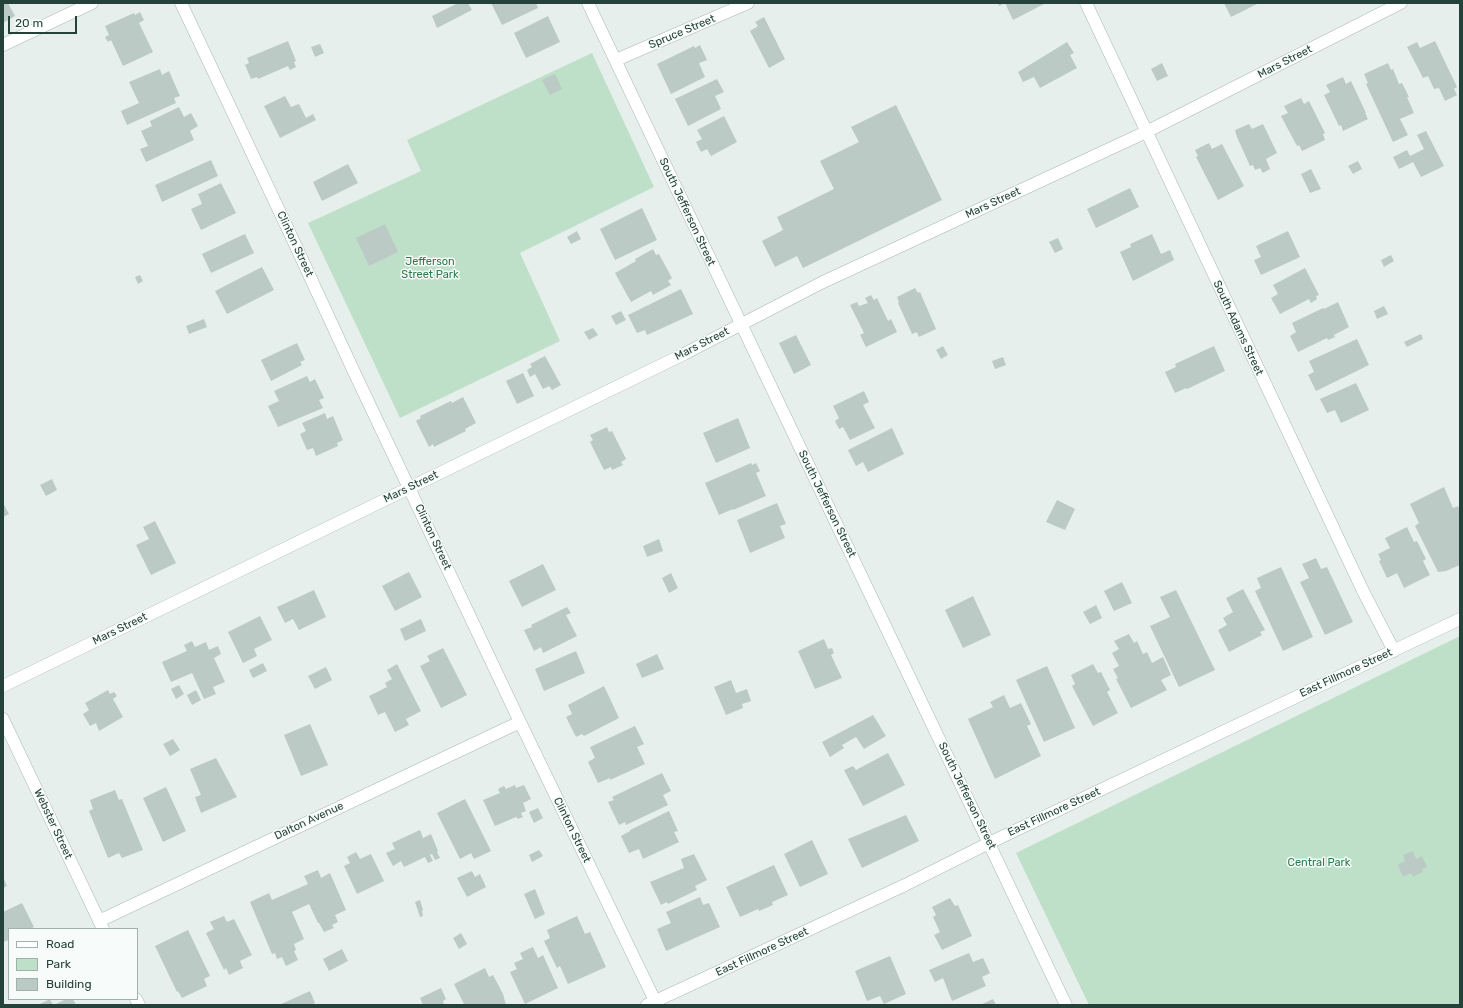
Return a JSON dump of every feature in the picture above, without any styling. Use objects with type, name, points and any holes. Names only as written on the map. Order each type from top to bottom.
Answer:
[{"type":"street","points":[[3,45],[92,3]]},
{"type":"street","name":"Clinton Street","points":[[181,3],[653,1004]]},
{"type":"street","name":"South Jefferson Street","points":[[588,3],[1066,1005]]},
{"type":"street","name":"Spruce Street","points":[[616,60],[748,3]]},
{"type":"street","name":"South Adams Street","points":[[1086,3],[1363,591],[1394,651]]},
{"type":"street","name":"Mars Street","points":[[3,686],[684,354],[821,283],[1146,132],[1401,3]]},
{"type":"street","name":"East Fillmore Street","points":[[653,1004],[1460,620]]},
{"type":"street","name":"Webster Street","points":[[3,719],[101,925]]},
{"type":"street","name":"Dalton Avenue","points":[[101,925],[520,722]]},
{"type":"green space","name":"Jefferson Street Park","points":[[592,53],[654,187],[520,253],[560,341],[400,418],[308,223],[421,171],[407,140]]},
{"type":"green space","name":"Central Park","points":[[1460,636],[1460,1005],[1089,1005],[1016,853]]},
{"type":"building","points":[[3,3],[8,3],[15,16],[3,23]]},
{"type":"building","points":[[458,3],[468,3],[472,10],[437,28],[432,16]]},
{"type":"building","points":[[491,3],[536,3],[538,8],[502,25]]},
{"type":"building","points":[[998,3],[1005,3],[999,6]]},
{"type":"building","points":[[1005,3],[1044,3],[1044,4],[1013,20]]},
{"type":"building","points":[[1224,3],[1259,3],[1231,17]]},
{"type":"building","points":[[140,12],[144,20],[139,23],[153,52],[123,66],[111,40],[108,42],[105,37],[109,35],[105,26],[134,13],[135,15]]},
{"type":"building","points":[[548,16],[560,42],[526,58],[514,33]]},
{"type":"building","points":[[764,17],[785,59],[769,68],[750,31],[758,26],[755,22]]},
{"type":"building","points":[[288,41],[296,61],[294,62],[296,67],[290,70],[288,66],[258,79],[257,77],[251,79],[245,65],[249,63],[247,58]]},
{"type":"building","points":[[1435,41],[1457,87],[1454,89],[1457,95],[1445,101],[1439,88],[1434,89],[1428,76],[1423,78],[1407,47],[1417,42],[1420,48]]},
{"type":"building","points":[[1067,42],[1074,53],[1070,55],[1077,68],[1040,88],[1034,77],[1023,82],[1018,72]]},
{"type":"building","points":[[320,44],[324,53],[315,57],[311,47]]},
{"type":"building","points":[[700,45],[707,60],[699,63],[705,77],[671,94],[657,64],[694,46],[695,48]]},
{"type":"building","points":[[1162,63],[1168,76],[1157,81],[1151,69]]},
{"type":"building","points":[[1388,63],[1391,70],[1393,69],[1399,84],[1402,83],[1409,97],[1407,97],[1414,113],[1400,119],[1408,135],[1393,142],[1366,84],[1368,83],[1364,74]]},
{"type":"building","points":[[160,69],[162,75],[169,71],[180,96],[174,98],[176,103],[127,125],[121,111],[139,103],[129,82]]},
{"type":"building","points":[[555,74],[562,89],[550,95],[542,80]]},
{"type":"building","points":[[1343,77],[1346,84],[1351,81],[1368,119],[1343,131],[1341,125],[1339,126],[1324,95],[1330,92],[1326,85]]},
{"type":"building","points":[[717,79],[724,92],[715,96],[721,109],[688,126],[675,99]]},
{"type":"building","points":[[285,96],[291,107],[299,104],[306,118],[313,114],[316,120],[280,138],[264,106]]},
{"type":"building","points":[[1301,98],[1304,104],[1309,101],[1325,133],[1323,134],[1325,140],[1302,151],[1299,145],[1297,146],[1281,116],[1288,113],[1284,106]]},
{"type":"building","points":[[896,105],[942,200],[803,268],[797,256],[775,267],[762,241],[783,230],[777,217],[834,189],[820,161],[859,142],[851,127]]},
{"type":"building","points":[[179,107],[184,117],[191,113],[198,126],[190,131],[194,140],[146,162],[140,149],[148,146],[141,131],[152,126],[150,121]]},
{"type":"building","points":[[724,116],[737,142],[711,156],[707,149],[701,152],[696,142],[702,139],[697,130]]},
{"type":"building","points":[[1249,124],[1252,129],[1263,124],[1277,153],[1266,159],[1270,169],[1263,173],[1260,168],[1255,170],[1253,165],[1250,166],[1235,130]]},
{"type":"building","points":[[1426,131],[1444,166],[1421,177],[1413,162],[1399,169],[1393,157],[1407,150],[1410,156],[1424,149],[1417,135]]},
{"type":"building","points":[[1209,143],[1212,149],[1222,144],[1244,186],[1218,200],[1196,157],[1198,156],[1195,150]]},
{"type":"building","points":[[211,160],[218,176],[162,202],[155,185]]},
{"type":"building","points":[[1358,161],[1362,169],[1353,174],[1348,166]]},
{"type":"building","points":[[348,164],[358,183],[322,201],[313,182]]},
{"type":"building","points":[[1311,169],[1321,189],[1310,193],[1301,174]]},
{"type":"building","points":[[221,183],[236,213],[201,230],[191,209],[202,204],[198,194]]},
{"type":"building","points":[[1130,188],[1139,207],[1096,228],[1087,209]]},
{"type":"building","points":[[642,208],[657,240],[615,260],[600,229]]},
{"type":"building","points":[[385,224],[398,252],[369,266],[356,238]]},
{"type":"building","points":[[577,231],[581,239],[571,244],[567,237]]},
{"type":"building","points":[[1288,231],[1300,257],[1261,275],[1254,260],[1261,257],[1256,246]]},
{"type":"building","points":[[245,234],[254,253],[211,273],[202,254]]},
{"type":"building","points":[[1152,234],[1161,254],[1170,250],[1174,260],[1133,281],[1120,252],[1131,247],[1130,244]]},
{"type":"building","points":[[1058,238],[1063,249],[1055,253],[1049,242]]},
{"type":"building","points":[[653,249],[656,255],[659,254],[672,278],[668,281],[671,285],[653,295],[651,291],[631,302],[615,273]]},
{"type":"building","points":[[1391,255],[1394,261],[1384,267],[1381,260]]},
{"type":"building","points":[[262,267],[274,290],[227,314],[215,291]]},
{"type":"building","points":[[1305,268],[1319,295],[1316,296],[1317,299],[1311,303],[1309,299],[1280,314],[1271,298],[1278,294],[1273,285]]},
{"type":"building","points":[[140,275],[143,281],[138,284],[135,277]]},
{"type":"building","points":[[915,288],[918,293],[920,292],[936,329],[919,337],[917,332],[912,334],[898,303],[897,297]]},
{"type":"building","points":[[681,289],[693,314],[647,335],[645,330],[637,333],[628,315]]},
{"type":"building","points":[[871,295],[874,300],[877,298],[888,321],[891,319],[897,332],[866,347],[860,335],[864,333],[850,305],[857,302],[859,306],[868,303],[865,298]]},
{"type":"building","points":[[1338,302],[1349,327],[1334,335],[1335,337],[1328,340],[1327,338],[1298,352],[1290,336],[1296,332],[1292,323]]},
{"type":"building","points":[[1384,306],[1388,314],[1377,319],[1374,311]]},
{"type":"building","points":[[621,311],[626,320],[616,325],[611,316]]},
{"type":"building","points":[[204,319],[207,327],[189,334],[186,326]]},
{"type":"building","points":[[593,328],[598,335],[589,340],[584,332]]},
{"type":"building","points":[[1421,334],[1423,339],[1407,347],[1404,342]]},
{"type":"building","points":[[796,335],[811,365],[794,374],[779,343]]},
{"type":"building","points":[[1357,339],[1369,365],[1316,391],[1308,375],[1314,372],[1309,361]]},
{"type":"building","points":[[297,343],[305,360],[300,362],[302,365],[271,381],[261,360]]},
{"type":"building","points":[[943,346],[948,355],[941,359],[936,350]]},
{"type":"building","points":[[1214,346],[1225,371],[1175,393],[1165,372],[1176,367],[1175,364]]},
{"type":"building","points":[[545,356],[561,385],[552,390],[549,386],[543,389],[535,374],[530,377],[527,370],[532,367],[530,364]]},
{"type":"building","points":[[1003,357],[1006,365],[995,369],[992,361]]},
{"type":"building","points":[[523,373],[534,396],[517,404],[506,381]]},
{"type":"building","points":[[307,376],[310,382],[315,379],[324,398],[319,400],[323,408],[278,427],[268,406],[279,401],[274,391]]},
{"type":"building","points":[[1356,383],[1369,410],[1341,423],[1335,410],[1327,413],[1320,399]]},
{"type":"building","points":[[864,391],[869,402],[863,405],[875,428],[850,440],[843,427],[839,429],[835,421],[839,418],[833,406]]},
{"type":"building","points":[[463,397],[476,423],[465,429],[466,431],[434,447],[433,444],[429,447],[416,421],[421,418],[420,416]]},
{"type":"building","points":[[325,413],[327,419],[333,416],[343,440],[337,443],[338,446],[316,456],[313,448],[307,450],[300,434],[306,431],[302,423]]},
{"type":"building","points":[[738,418],[750,448],[716,463],[703,433]]},
{"type":"building","points":[[607,427],[609,432],[612,431],[626,459],[621,462],[623,465],[612,470],[611,467],[604,470],[590,442],[593,440],[590,435]]},
{"type":"building","points":[[892,428],[904,454],[868,472],[863,462],[856,466],[848,450]]},
{"type":"building","points":[[751,463],[752,465],[756,463],[760,471],[756,473],[766,496],[719,515],[705,483]]},
{"type":"building","points":[[52,479],[57,490],[46,496],[40,485]]},
{"type":"building","points":[[1444,487],[1453,508],[1458,506],[1460,510],[1460,565],[1446,571],[1438,572],[1415,526],[1419,523],[1410,504]]},
{"type":"building","points":[[1057,500],[1075,509],[1065,530],[1046,522]]},
{"type":"building","points":[[3,503],[9,514],[3,517]]},
{"type":"building","points":[[777,503],[786,524],[780,526],[785,538],[750,553],[737,520]]},
{"type":"building","points":[[155,521],[176,563],[151,575],[136,545],[149,539],[143,527]]},
{"type":"building","points":[[1407,527],[1414,542],[1417,541],[1426,559],[1423,561],[1430,575],[1404,588],[1397,573],[1387,578],[1379,561],[1381,560],[1378,554],[1390,548],[1385,538]]},
{"type":"building","points":[[659,539],[663,551],[647,557],[643,546]]},
{"type":"building","points":[[1316,558],[1321,569],[1327,567],[1353,622],[1325,635],[1300,582],[1309,578],[1302,564]]},
{"type":"building","points":[[543,564],[556,590],[522,607],[509,581]]},
{"type":"building","points":[[1281,567],[1313,637],[1283,651],[1255,591],[1261,588],[1257,578]]},
{"type":"building","points":[[409,572],[422,597],[395,611],[382,586]]},
{"type":"building","points":[[671,573],[678,588],[669,593],[662,578]]},
{"type":"building","points":[[1122,582],[1132,603],[1114,611],[1104,591]]},
{"type":"building","points":[[1243,589],[1265,630],[1260,632],[1262,635],[1229,652],[1218,630],[1227,625],[1223,618],[1233,612],[1226,598]]},
{"type":"building","points":[[314,590],[326,617],[299,630],[293,619],[285,623],[277,607]]},
{"type":"building","points":[[1176,590],[1215,670],[1179,687],[1150,626],[1170,617],[1160,597]]},
{"type":"building","points":[[973,596],[991,635],[963,648],[945,610]]},
{"type":"building","points":[[1096,605],[1102,618],[1090,624],[1083,612]]},
{"type":"building","points":[[567,607],[571,613],[566,615],[577,636],[543,653],[541,647],[534,651],[524,630]]},
{"type":"building","points":[[260,616],[272,640],[254,649],[257,656],[243,663],[228,632]]},
{"type":"building","points":[[421,619],[426,631],[405,641],[400,629]]},
{"type":"building","points":[[1129,634],[1134,643],[1137,641],[1143,654],[1147,652],[1152,663],[1163,657],[1171,675],[1161,680],[1167,690],[1131,708],[1116,679],[1118,678],[1113,669],[1119,666],[1112,653],[1119,649],[1114,641]]},
{"type":"building","points":[[824,639],[828,649],[832,648],[834,653],[831,655],[842,678],[815,689],[798,651]]},
{"type":"building","points":[[192,641],[195,647],[206,642],[209,650],[218,646],[221,654],[214,658],[225,682],[213,687],[216,694],[204,699],[192,673],[171,682],[162,662],[187,651],[184,645]]},
{"type":"building","points":[[443,648],[467,695],[441,708],[420,666],[430,661],[427,656]]},
{"type":"building","points":[[576,651],[585,673],[544,691],[535,669]]},
{"type":"building","points":[[657,654],[664,669],[642,678],[636,664]]},
{"type":"building","points":[[263,663],[267,671],[253,678],[249,670]]},
{"type":"building","points":[[397,664],[421,711],[406,719],[409,725],[395,732],[385,712],[378,715],[369,696],[387,687],[385,683],[392,679],[387,670]]},
{"type":"building","points":[[1093,664],[1098,673],[1101,672],[1110,690],[1107,692],[1118,713],[1093,726],[1072,686],[1075,684],[1071,675]]},
{"type":"building","points":[[1047,666],[1075,728],[1044,742],[1016,680]]},
{"type":"building","points":[[326,667],[332,680],[315,689],[308,676]]},
{"type":"building","points":[[731,680],[736,693],[747,689],[751,701],[742,704],[743,708],[726,715],[714,687]]},
{"type":"building","points":[[179,685],[184,694],[176,699],[171,689]]},
{"type":"building","points":[[604,686],[619,718],[584,736],[582,734],[576,737],[566,717],[572,714],[568,705]]},
{"type":"building","points":[[108,690],[110,694],[114,692],[117,696],[113,699],[123,717],[99,731],[96,723],[90,726],[83,714],[89,710],[85,703]]},
{"type":"building","points":[[196,690],[201,700],[192,705],[187,695]]},
{"type":"building","points":[[1004,695],[1010,708],[1021,703],[1031,724],[1027,726],[1041,756],[995,779],[968,719],[993,707],[990,702]]},
{"type":"building","points":[[873,715],[886,736],[864,749],[856,737],[842,745],[844,748],[830,757],[822,742]]},
{"type":"building","points":[[310,724],[328,765],[301,776],[284,735]]},
{"type":"building","points":[[635,726],[644,744],[637,747],[645,764],[610,780],[610,778],[598,783],[588,762],[595,758],[590,747]]},
{"type":"building","points":[[173,739],[180,750],[170,756],[163,744]]},
{"type":"building","points":[[888,753],[905,785],[863,806],[844,770],[853,766],[856,770]]},
{"type":"building","points":[[216,758],[237,797],[201,813],[195,797],[201,795],[190,769]]},
{"type":"building","points":[[662,773],[671,791],[663,795],[668,805],[626,825],[625,822],[619,825],[608,802],[614,800],[612,797]]},
{"type":"building","points":[[515,785],[516,788],[524,785],[531,799],[523,803],[526,811],[521,813],[523,817],[518,819],[516,817],[495,826],[483,800],[500,793],[498,789],[504,786],[506,789]]},
{"type":"building","points":[[166,787],[186,831],[163,842],[143,798]]},
{"type":"building","points":[[115,790],[119,800],[122,799],[143,850],[122,858],[119,853],[108,858],[89,811],[93,809],[90,800]]},
{"type":"building","points":[[465,799],[491,851],[474,859],[471,853],[460,859],[437,813]]},
{"type":"building","points":[[538,808],[543,818],[534,823],[529,812]]},
{"type":"building","points":[[669,811],[678,831],[674,832],[679,842],[643,859],[639,849],[629,853],[621,836]]},
{"type":"building","points":[[906,815],[919,841],[862,868],[848,839]]},
{"type":"building","points":[[420,830],[423,838],[431,834],[440,858],[435,860],[432,854],[430,855],[433,861],[428,863],[425,857],[404,867],[401,861],[393,866],[386,853],[395,849],[392,843]]},
{"type":"building","points":[[812,840],[828,874],[800,887],[784,854]]},
{"type":"building","points":[[539,850],[543,856],[532,862],[529,855]]},
{"type":"building","points":[[1413,851],[1416,859],[1422,856],[1427,867],[1422,869],[1423,872],[1413,877],[1411,873],[1403,877],[1398,865],[1405,861],[1403,855]]},
{"type":"building","points":[[356,852],[360,859],[371,854],[384,881],[357,894],[344,866],[350,863],[347,857]]},
{"type":"building","points":[[694,854],[707,880],[695,886],[697,890],[668,904],[667,902],[661,905],[650,882],[684,868],[681,859]]},
{"type":"building","points":[[774,865],[788,895],[772,902],[773,905],[759,911],[758,909],[740,917],[726,887]]},
{"type":"building","points":[[318,870],[321,878],[330,873],[346,910],[335,915],[338,922],[332,925],[334,928],[324,932],[309,904],[292,912],[304,939],[294,944],[296,950],[294,951],[298,960],[286,966],[282,957],[277,959],[275,953],[272,954],[250,902],[269,893],[272,900],[308,884],[304,876]]},
{"type":"building","points":[[472,871],[475,877],[480,874],[486,887],[467,897],[457,878]]},
{"type":"building","points":[[3,877],[7,886],[3,888]]},
{"type":"building","points":[[535,889],[545,914],[535,919],[524,894]]},
{"type":"building","points":[[700,897],[703,905],[709,903],[720,927],[666,951],[657,929],[671,923],[666,912]]},
{"type":"building","points":[[950,898],[955,906],[958,905],[972,936],[942,950],[934,935],[940,932],[933,917],[936,915],[932,907]]},
{"type":"building","points":[[420,900],[423,916],[420,917],[415,902]]},
{"type":"building","points":[[22,903],[34,927],[8,928],[8,940],[3,942],[3,912]]},
{"type":"building","points":[[224,916],[227,922],[234,919],[252,955],[240,961],[243,968],[229,975],[226,968],[224,970],[206,933],[214,929],[210,922]]},
{"type":"building","points":[[577,916],[585,934],[590,932],[606,967],[568,984],[560,966],[557,968],[544,941],[550,938],[547,930]]},
{"type":"building","points":[[188,930],[210,976],[204,979],[207,986],[182,998],[178,991],[177,992],[155,946]]},
{"type":"building","points":[[461,933],[467,944],[459,949],[453,938]]},
{"type":"building","points":[[533,947],[538,958],[543,955],[558,988],[525,1004],[510,972],[517,969],[514,963],[523,959],[520,953]]},
{"type":"building","points":[[342,949],[348,961],[329,971],[323,959]]},
{"type":"building","points":[[969,953],[973,962],[983,958],[990,973],[982,977],[986,986],[952,1001],[943,978],[935,982],[929,970]]},
{"type":"building","points":[[890,956],[906,994],[884,1004],[880,996],[867,1001],[855,971]]},
{"type":"building","points":[[485,968],[489,977],[493,975],[503,994],[506,1005],[462,1005],[464,1004],[454,984]]},
{"type":"building","points":[[441,988],[446,999],[443,1001],[444,1005],[423,1005],[420,998]]},
{"type":"building","points":[[310,991],[315,1003],[311,1005],[279,1005]]},
{"type":"building","points":[[993,999],[996,1005],[980,1005]]},
{"type":"building","points":[[50,1000],[53,1005],[38,1005]]},
{"type":"building","points":[[64,1000],[74,1000],[76,1005],[54,1005]]}]
